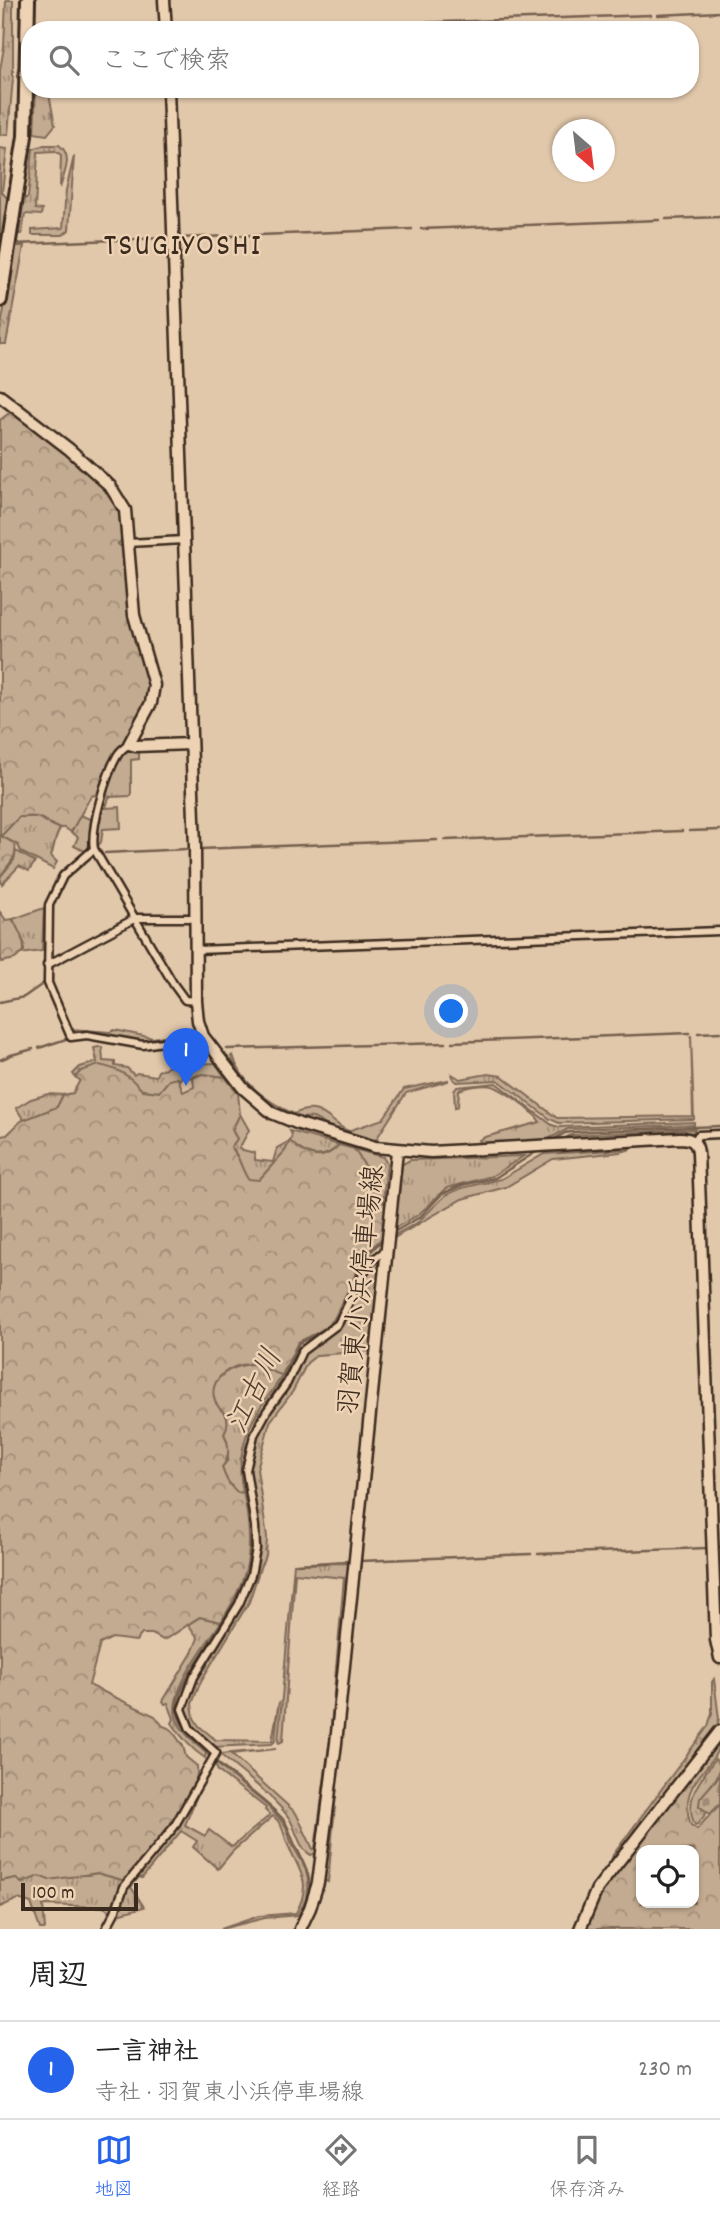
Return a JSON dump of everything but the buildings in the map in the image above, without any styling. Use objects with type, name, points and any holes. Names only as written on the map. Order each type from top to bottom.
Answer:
[{"type":"highway","points":[[11,234],[21,75],[21,0]]},
{"type":"highway","points":[[28,0],[28,21]]},
{"type":"highway","points":[[0,300],[25,136],[26,98]]},
{"type":"main road","points":[[164,0],[165,21]]},
{"type":"main road","name":"羽賀東小浜停車場線","points":[[167,98],[191,744],[198,1021],[203,1036],[243,1088],[272,1113],[328,1133],[397,1151],[336,1743],[318,1883],[300,1929]]},
{"type":"main road","points":[[0,396],[110,486],[122,501],[136,623],[153,685],[151,704],[129,744],[191,744]]},
{"type":"main road","points":[[397,1151],[431,1153],[680,1138],[689,1138],[694,1142],[698,1153],[716,1640],[720,1658]]},
{"type":"main road","points":[[580,1929],[597,1889],[720,1731]]},
{"type":"street","points":[[128,543],[184,540]]},
{"type":"street","points":[[129,744],[120,752],[109,774],[94,832],[94,849],[180,994],[189,1002],[196,1001]]},
{"type":"street","points":[[94,849],[67,872],[51,898],[48,922],[47,965],[51,991],[71,1037],[87,1035],[144,1045],[203,1036]]},
{"type":"street","points":[[47,965],[136,918],[196,918]]},
{"type":"street","points":[[196,950],[720,931]]},
{"type":"street","points":[[694,1142],[698,1135],[720,1134]]},
{"type":"street","points":[[106,1929],[124,1887],[174,1827],[216,1753],[190,1729],[181,1709],[194,1677],[239,1604],[251,1575],[256,1549],[255,1526],[246,1470],[254,1435],[287,1383],[302,1351],[338,1324],[369,1263],[385,1251]]},
{"type":"green space","points":[[6,0],[13,0],[13,78],[8,134],[0,135],[0,70]]},
{"type":"green space","points":[[36,98],[50,98],[55,125],[47,135],[34,133]]},
{"type":"green space","points":[[44,145],[59,145],[64,149],[67,159],[65,171],[60,188],[61,155],[55,151],[38,152],[35,209],[42,210],[41,215],[25,214],[22,234],[19,234],[24,199],[28,197],[33,149]]},
{"type":"green space","points":[[0,148],[7,149],[2,192],[7,198],[4,236],[0,236]]},
{"type":"green space","points":[[74,156],[69,230],[63,235],[32,235],[32,230],[63,228],[66,190]]},
{"type":"green space","points":[[15,246],[24,246],[6,344],[0,344],[0,332]]},
{"type":"green space","points":[[13,410],[108,487],[120,503],[124,537],[118,544],[126,550],[151,693],[126,742],[113,757],[101,794],[91,796],[71,832],[37,817],[19,817],[1,836],[15,844],[16,849],[0,877],[0,420]]},
{"type":"green space","points":[[129,750],[139,750],[139,759],[131,760],[131,796],[109,797],[106,808],[120,807],[121,828],[103,829],[98,846],[98,827],[107,786],[120,756]]},
{"type":"green space","points":[[80,815],[95,821],[87,852],[74,846],[78,837],[71,832]]},
{"type":"green space","points":[[19,817],[37,817],[60,829],[51,856],[57,862],[53,869],[21,852],[18,845],[1,836]]},
{"type":"green space","points":[[16,851],[35,862],[29,871],[19,866],[2,884],[0,877],[14,860]]},
{"type":"green space","points":[[44,908],[42,951],[21,954],[25,945],[13,919]]},
{"type":"green space","points":[[0,912],[6,920],[13,919],[24,947],[24,951],[15,959],[1,962]]},
{"type":"green space","points":[[71,1029],[110,1032],[115,1030],[153,1038],[191,1031],[147,1040],[74,1032]]},
{"type":"green space","points":[[691,1035],[694,1119],[559,1123],[498,1080],[457,1082],[452,1074],[460,1079],[488,1074],[502,1076],[557,1118],[693,1116]]},
{"type":"green space","points":[[102,1047],[103,1061],[115,1062],[115,1066],[127,1068],[134,1075],[137,1073],[156,1076],[158,1071],[179,1062],[182,1077],[180,1081],[178,1078],[159,1092],[142,1090],[81,1071],[75,1077],[73,1074],[80,1067],[97,1062],[94,1048]]},
{"type":"green space","points":[[233,1055],[249,1083],[275,1104],[294,1114],[318,1111],[348,1131],[383,1119],[404,1089],[448,1081],[406,1093],[375,1141],[338,1131],[313,1118],[297,1118],[278,1111],[248,1084],[234,1064]]},
{"type":"green space","points":[[215,1063],[225,1077],[203,1074],[188,1078],[185,1076],[192,1064]]},
{"type":"green space","points":[[99,1065],[123,1073],[142,1090],[159,1092],[169,1080],[178,1078],[183,1092],[194,1087],[193,1078],[202,1074],[225,1077],[238,1093],[240,1114],[232,1130],[237,1139],[231,1147],[248,1179],[259,1180],[285,1151],[290,1141],[302,1151],[314,1156],[333,1151],[339,1145],[354,1149],[375,1182],[379,1198],[386,1205],[383,1237],[365,1255],[334,1319],[323,1330],[298,1342],[282,1375],[256,1365],[244,1364],[229,1369],[218,1379],[215,1386],[215,1401],[227,1417],[224,1434],[228,1451],[222,1467],[232,1488],[238,1493],[243,1492],[249,1529],[248,1560],[244,1575],[239,1590],[221,1622],[200,1617],[163,1640],[152,1634],[142,1634],[136,1641],[112,1638],[100,1644],[89,1685],[155,1716],[163,1726],[171,1729],[183,1746],[186,1757],[197,1766],[196,1779],[182,1810],[126,1881],[97,1873],[49,1880],[39,1876],[22,1883],[15,1878],[0,1881],[0,1136],[7,1135],[21,1121],[57,1107],[63,1095],[73,1093],[80,1080],[75,1077],[81,1071]]},
{"type":"green space","points":[[496,1083],[552,1125],[559,1127],[694,1122],[694,1125],[568,1129],[540,1143],[481,1145],[479,1140],[485,1137],[540,1122],[519,1101],[492,1086],[459,1090],[458,1106],[455,1108],[454,1091],[457,1087]]},
{"type":"green space","points":[[48,1094],[63,1095],[57,1107],[24,1120],[16,1108],[31,1099]]},
{"type":"green space","points":[[240,1114],[249,1130],[239,1149],[255,1153],[255,1160],[273,1162],[277,1148],[290,1141],[290,1131],[339,1145],[333,1151],[314,1156],[290,1142],[259,1180],[248,1180],[231,1147],[237,1139],[232,1130]]},
{"type":"green space","points":[[695,1129],[692,1133],[558,1142],[571,1135]]},
{"type":"green space","points":[[354,1149],[383,1157],[387,1164],[383,1202],[379,1198],[375,1182]]},
{"type":"green space","points":[[631,1149],[553,1159],[506,1187],[462,1199],[392,1239],[391,1237],[418,1222],[446,1195],[462,1188],[501,1179],[544,1154]]},
{"type":"green space","points":[[524,1156],[492,1176],[447,1188],[418,1215],[393,1229],[399,1166],[410,1160]]},
{"type":"green space","points":[[381,1256],[371,1351],[317,1355],[307,1363],[293,1391],[270,1422],[257,1469],[267,1537],[266,1556],[249,1602],[201,1681],[192,1704],[194,1718],[199,1726],[216,1740],[272,1741],[279,1702],[275,1741],[272,1744],[212,1747],[196,1734],[184,1714],[189,1691],[241,1605],[253,1575],[256,1559],[247,1470],[256,1436],[300,1357],[339,1326],[367,1271]]},
{"type":"green space","points":[[252,1364],[282,1375],[254,1418],[246,1438],[240,1470],[243,1492],[238,1493],[228,1481],[222,1467],[228,1460],[224,1434],[227,1421],[214,1400],[213,1392],[214,1385],[223,1374]]},
{"type":"green space","points":[[350,1563],[333,1726],[344,1578],[295,1573],[283,1741],[279,1743],[294,1564]]},
{"type":"green space","points":[[200,1617],[221,1622],[182,1683],[175,1709],[180,1725],[206,1753],[205,1758],[179,1733],[172,1723],[174,1719],[168,1703],[163,1701],[198,1638],[188,1624]]},
{"type":"green space","points":[[714,1679],[719,1719],[717,1726],[608,1870],[613,1855],[708,1726],[712,1713]]},
{"type":"green space","points":[[720,1737],[713,1758],[693,1785],[688,1809],[691,1825],[697,1829],[720,1804],[720,1929],[583,1929],[600,1890]]},
{"type":"green space","points":[[341,1739],[328,1882],[321,1879]]},
{"type":"green space","points":[[329,1745],[318,1853],[311,1855],[303,1848],[292,1823],[282,1809],[220,1754],[276,1749],[231,1754],[296,1813],[315,1849]]},
{"type":"green space","points":[[715,1759],[720,1765],[719,1771],[699,1806],[707,1812],[695,1825],[692,1799]]},
{"type":"green space","points":[[213,1761],[268,1806],[286,1826],[291,1842],[305,1867],[308,1880],[306,1899],[298,1915],[265,1918],[221,1929],[259,1916],[296,1913],[303,1893],[303,1878],[281,1826],[273,1816],[232,1852],[218,1869],[193,1847],[197,1841],[181,1831],[142,1878],[139,1877],[131,1887],[144,1907],[118,1914],[126,1888],[175,1829],[203,1781],[185,1825],[205,1836],[209,1830],[232,1847],[270,1815],[266,1808],[218,1771]]},
{"type":"green space","points":[[720,1775],[720,1804],[710,1814],[699,1806],[700,1798]]},
{"type":"green space","points":[[97,1873],[126,1881],[114,1912],[103,1907],[43,1905],[45,1929],[40,1929],[31,1903],[18,1899],[0,1907],[0,1881],[15,1878],[22,1883],[39,1875]]},
{"type":"waterway","points":[[658,15],[720,12]]},
{"type":"waterway","points":[[472,21],[651,15]]},
{"type":"waterway","points":[[666,219],[720,217]]},
{"type":"waterway","points":[[421,229],[659,220]]},
{"type":"waterway","points":[[178,238],[412,229]]},
{"type":"waterway","points":[[14,244],[166,238]]},
{"type":"waterway","points":[[689,831],[720,830]]},
{"type":"waterway","points":[[445,840],[682,831]]},
{"type":"waterway","points":[[200,849],[437,840]]},
{"type":"waterway","points":[[105,853],[187,849]]},
{"type":"waterway","points":[[63,871],[82,854]]},
{"type":"waterway","points":[[47,902],[59,877]]},
{"type":"waterway","points":[[0,1002],[24,997],[44,983],[46,913]]},
{"type":"waterway","points":[[698,1033],[720,1032]]},
{"type":"waterway","points":[[452,1042],[690,1033]]},
{"type":"waterway","points":[[39,1048],[69,1038]]},
{"type":"waterway","points":[[145,1047],[198,1043]]},
{"type":"waterway","points":[[227,1049],[445,1043]]},
{"type":"waterway","points":[[0,1060],[33,1049]]},
{"type":"waterway","name":"江古川","points":[[549,1142],[571,1132],[720,1126]]},
{"type":"waterway","name":"江古川","points":[[392,1233],[420,1217],[442,1194],[462,1185],[495,1178],[539,1150]]},
{"type":"waterway","name":"江古川","points":[[332,1325],[363,1262],[384,1239]]},
{"type":"waterway","name":"江古川","points":[[247,1577],[252,1530],[242,1470],[246,1447],[257,1418],[281,1382],[299,1343],[323,1331]]},
{"type":"waterway","points":[[538,1554],[707,1548]]},
{"type":"waterway","points":[[360,1561],[531,1554]]},
{"type":"waterway","points":[[297,1564],[348,1561]]},
{"type":"waterway","name":"江古川","points":[[238,1599],[193,1668],[177,1706],[180,1719],[189,1734],[286,1823],[309,1878],[308,1896],[294,1929]]},
{"type":"place","name":"一言神社","points":[[186,1086]]},
{"type":"district","name":"TSUGIYOSHI","points":[[183,243]]}]
